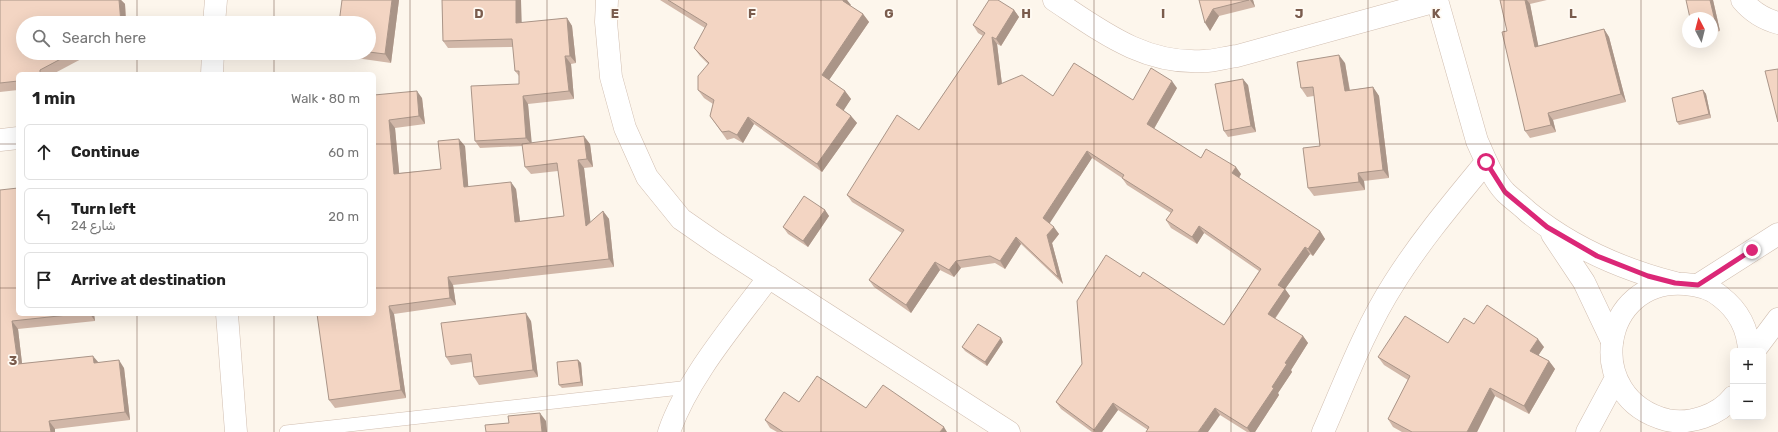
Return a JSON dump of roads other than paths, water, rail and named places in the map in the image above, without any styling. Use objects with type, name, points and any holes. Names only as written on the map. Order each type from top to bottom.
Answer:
[{"type":"street","points":[[215,16],[216,0]]},
{"type":"street","points":[[607,0],[606,22],[611,77],[625,128],[647,177],[681,219],[717,244],[1009,432]]},
{"type":"street","points":[[1054,0],[1109,36],[1138,51],[1171,60],[1204,61],[1237,56],[1437,0],[1470,120],[1486,162],[1505,192],[1547,227],[1597,256],[1648,276],[1675,283],[1698,285],[1716,292],[1731,304],[1742,320],[1749,338],[1749,348]]},
{"type":"street","points":[[1742,0],[1754,12],[1768,21],[1778,23]]},
{"type":"street","points":[[212,72],[213,60]]},
{"type":"street","points":[[0,140],[16,138]]},
{"type":"street","points":[[1323,432],[1366,332],[1393,284],[1424,238],[1486,162]]},
{"type":"street","points":[[1547,227],[1584,282],[1612,340]]},
{"type":"street","points":[[1698,285],[1778,234]]},
{"type":"street","points":[[670,432],[674,418],[690,387],[769,277]]},
{"type":"street","points":[[1675,283],[1652,288],[1633,301],[1619,319],[1612,340],[1611,360],[1616,378],[1625,394],[1638,408],[1655,417],[1686,426],[1713,413],[1730,399]]},
{"type":"street","points":[[227,316],[236,432]]},
{"type":"street","points":[[1756,348],[1778,319]]},
{"type":"street","points":[[1587,432],[1616,378]]},
{"type":"lane","points":[[286,432],[690,387]]}]
